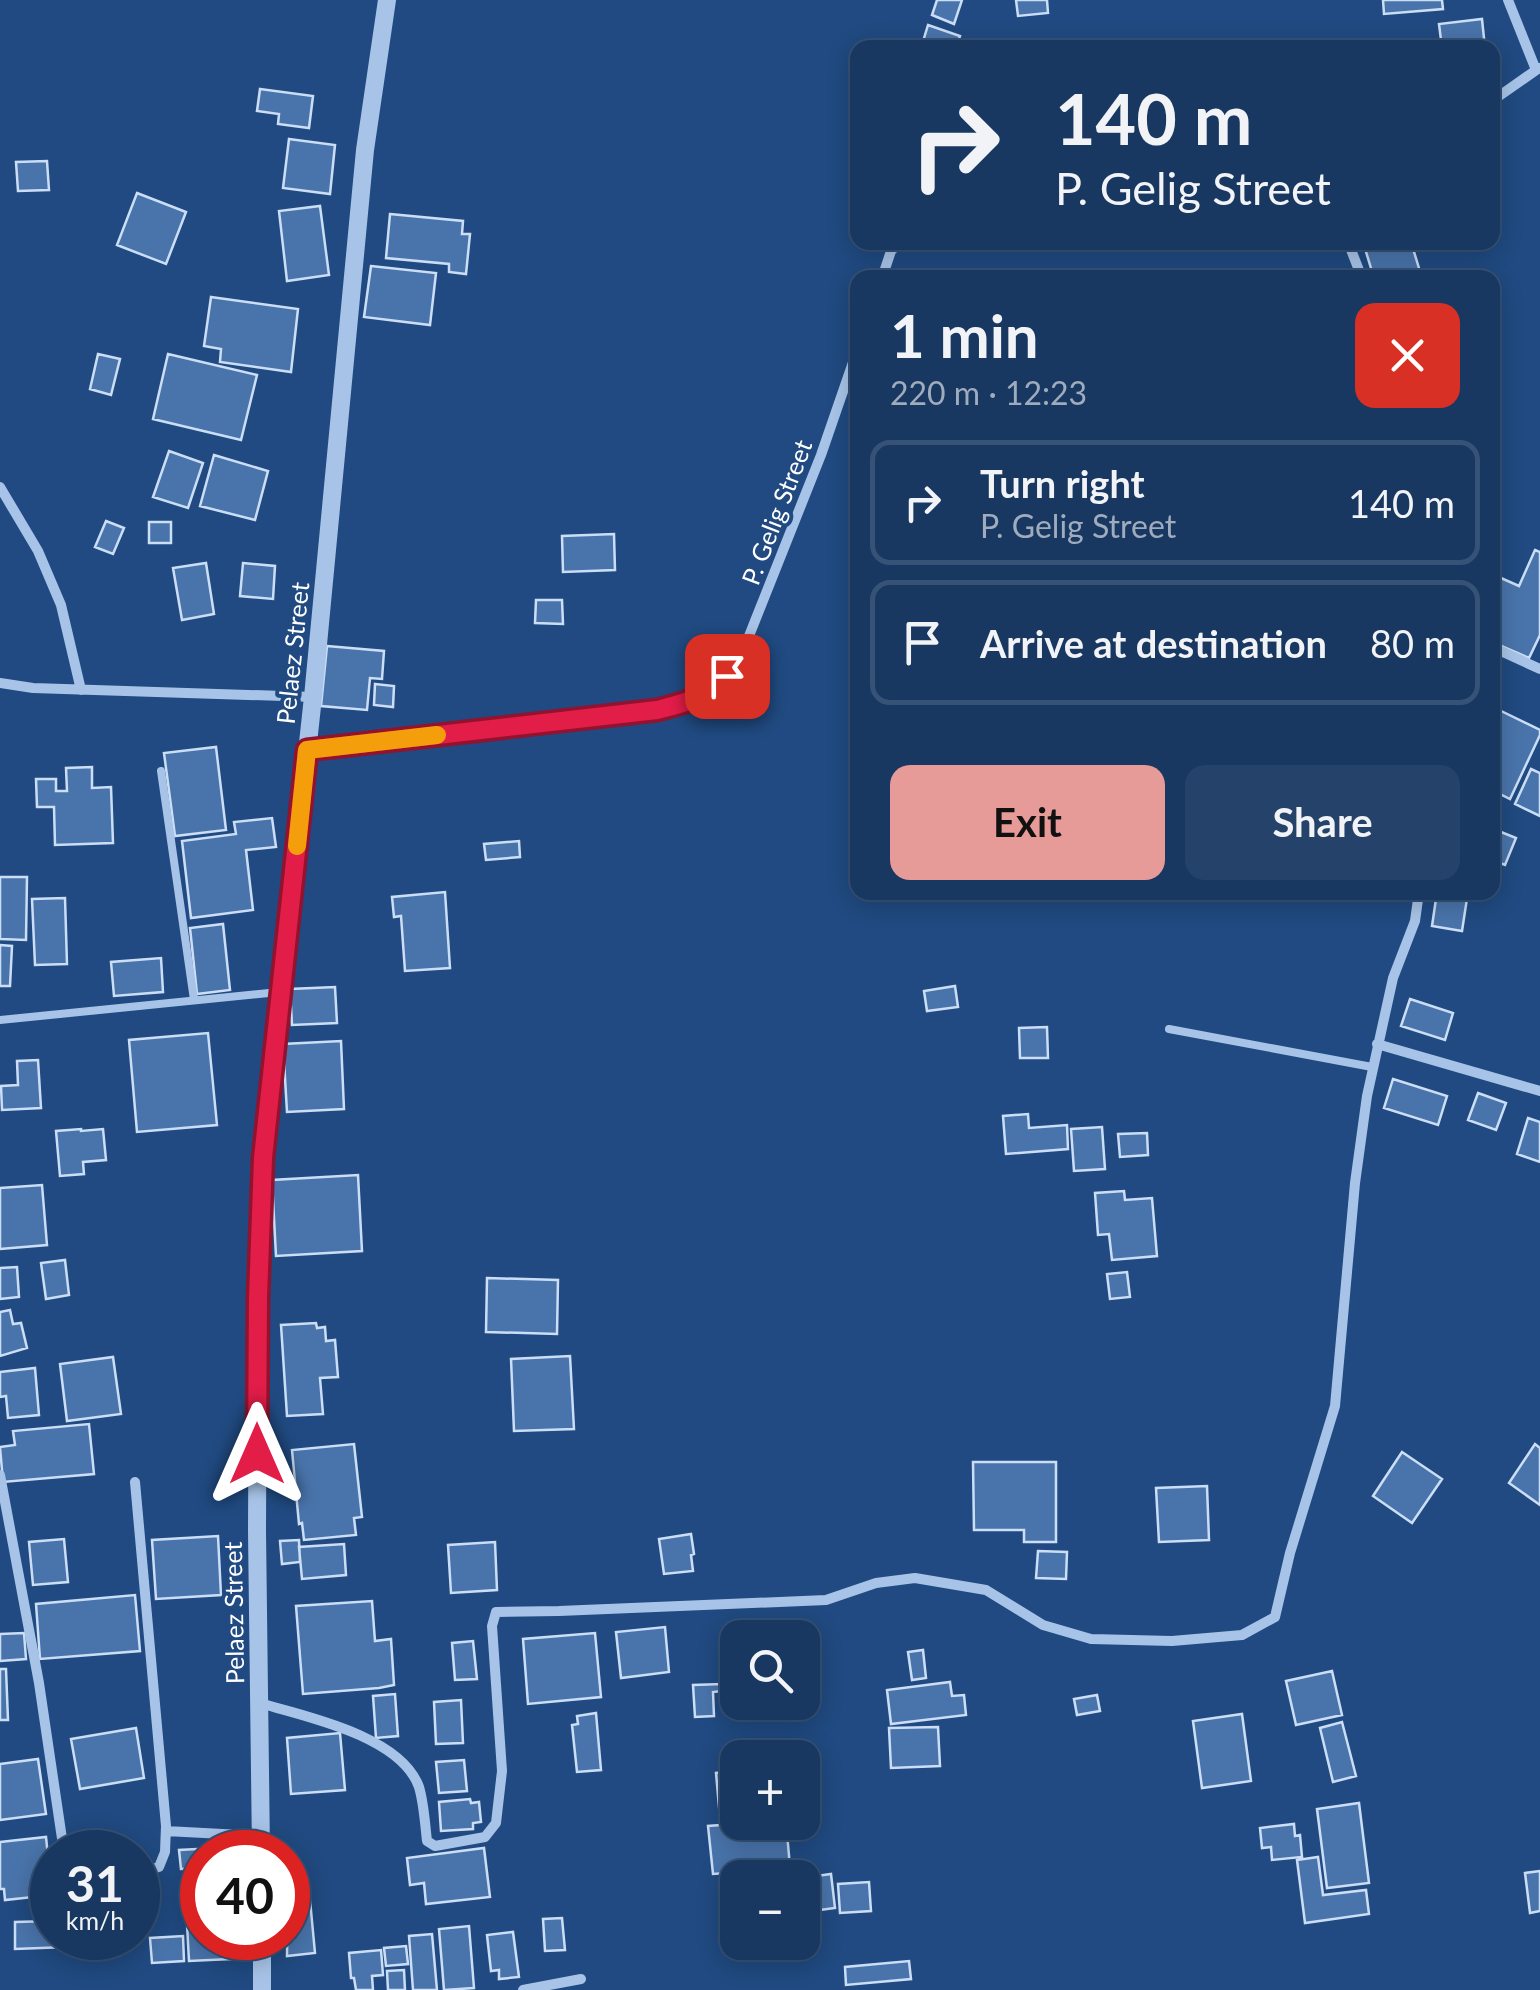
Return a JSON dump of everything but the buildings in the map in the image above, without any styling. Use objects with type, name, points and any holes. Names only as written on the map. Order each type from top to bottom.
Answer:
[{"type":"street","name":"Pelaez Street","points":[[261,1830],[258,1298],[263,1158],[366,150],[388,0]]},
{"type":"street","points":[[1500,95],[1538,69],[1508,0]]},
{"type":"street","name":"P. Gelig Street","points":[[307,750],[657,710],[710,692],[741,656],[850,371]]},
{"type":"street","points":[[0,487],[38,551],[62,604],[81,690]]},
{"type":"street","points":[[1500,651],[1540,669]]},
{"type":"street","points":[[0,682],[33,688],[313,697]]},
{"type":"street","points":[[259,1703],[336,1725],[380,1746],[404,1763],[418,1786],[427,1841],[434,1846],[484,1837],[496,1823],[502,1771],[492,1626],[496,1612],[826,1600],[876,1582],[915,1578],[986,1590],[1043,1625],[1091,1639],[1172,1641],[1242,1635],[1275,1617],[1290,1552],[1335,1406],[1355,1184],[1372,1066],[1393,978],[1415,921],[1419,900]]},
{"type":"street","points":[[1377,1044],[1540,1091]]},
{"type":"street","points":[[0,1475],[39,1683],[61,1830]]},
{"type":"street","points":[[135,1482],[166,1832],[160,1864]]},
{"type":"street","points":[[166,1832],[180,1834]]},
{"type":"street","points":[[262,1960],[262,1990]]},
{"type":"street","points":[[523,1990],[581,1979]]},
{"type":"lane","points":[[160,771],[194,1000]]},
{"type":"lane","points":[[0,1020],[281,992]]},
{"type":"lane","points":[[1169,1029],[1372,1066]]},
{"type":"slow traffic","points":[[297,846],[307,750],[437,735]]},
{"type":"route","points":[[257,1454],[263,1158],[307,750],[657,710],[692,701],[710,692],[727,676]]}]
